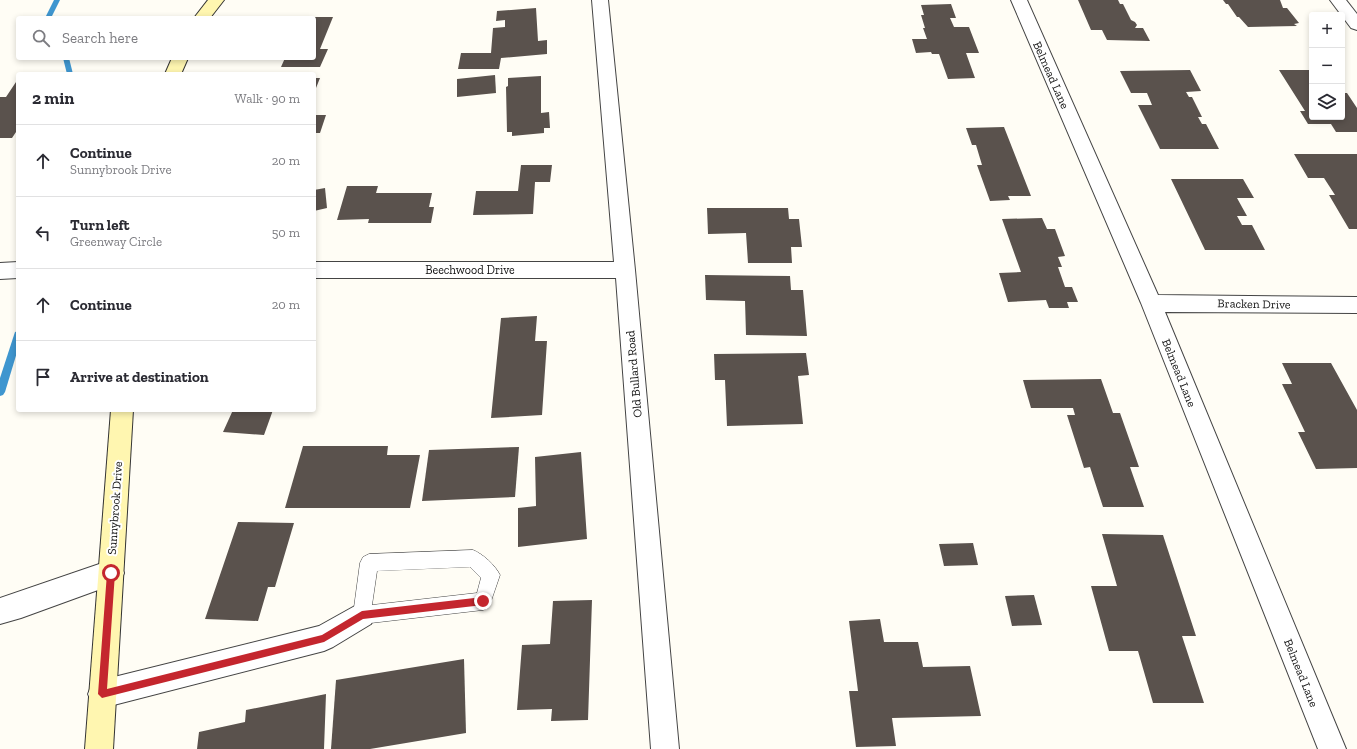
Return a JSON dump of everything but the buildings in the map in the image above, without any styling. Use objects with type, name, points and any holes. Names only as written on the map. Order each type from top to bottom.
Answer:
[{"type":"main road","points":[[204,16],[216,0]]},
{"type":"main road","points":[[174,72],[179,60]]},
{"type":"main road","name":"Sunnybrook Drive","points":[[99,749],[122,412]]},
{"type":"street","name":"Old Bullard Road","points":[[600,0],[625,270],[665,749]]},
{"type":"street","name":"Belmead Lane","points":[[1019,0],[1151,303],[1332,749]]},
{"type":"street","points":[[1338,0],[1357,25]]},
{"type":"street","points":[[0,270],[16,270]]},
{"type":"street","name":"Beechwood Drive","points":[[316,270],[625,270]]},
{"type":"street","name":"Bracken Drive","points":[[1151,303],[1357,306]]},
{"type":"street","points":[[0,611],[111,573]]},
{"type":"street","points":[[102,694],[324,638],[362,615]]},
{"type":"lane","points":[[473,558],[491,576],[483,601],[362,615],[369,563],[473,558]]},
{"type":"waterway","points":[[49,16],[57,0]]},
{"type":"waterway","points":[[66,60],[70,72]]},
{"type":"waterway","points":[[0,392],[16,341]]},
{"type":"route","points":[[111,573],[102,694],[324,638],[362,615],[483,601]]}]
